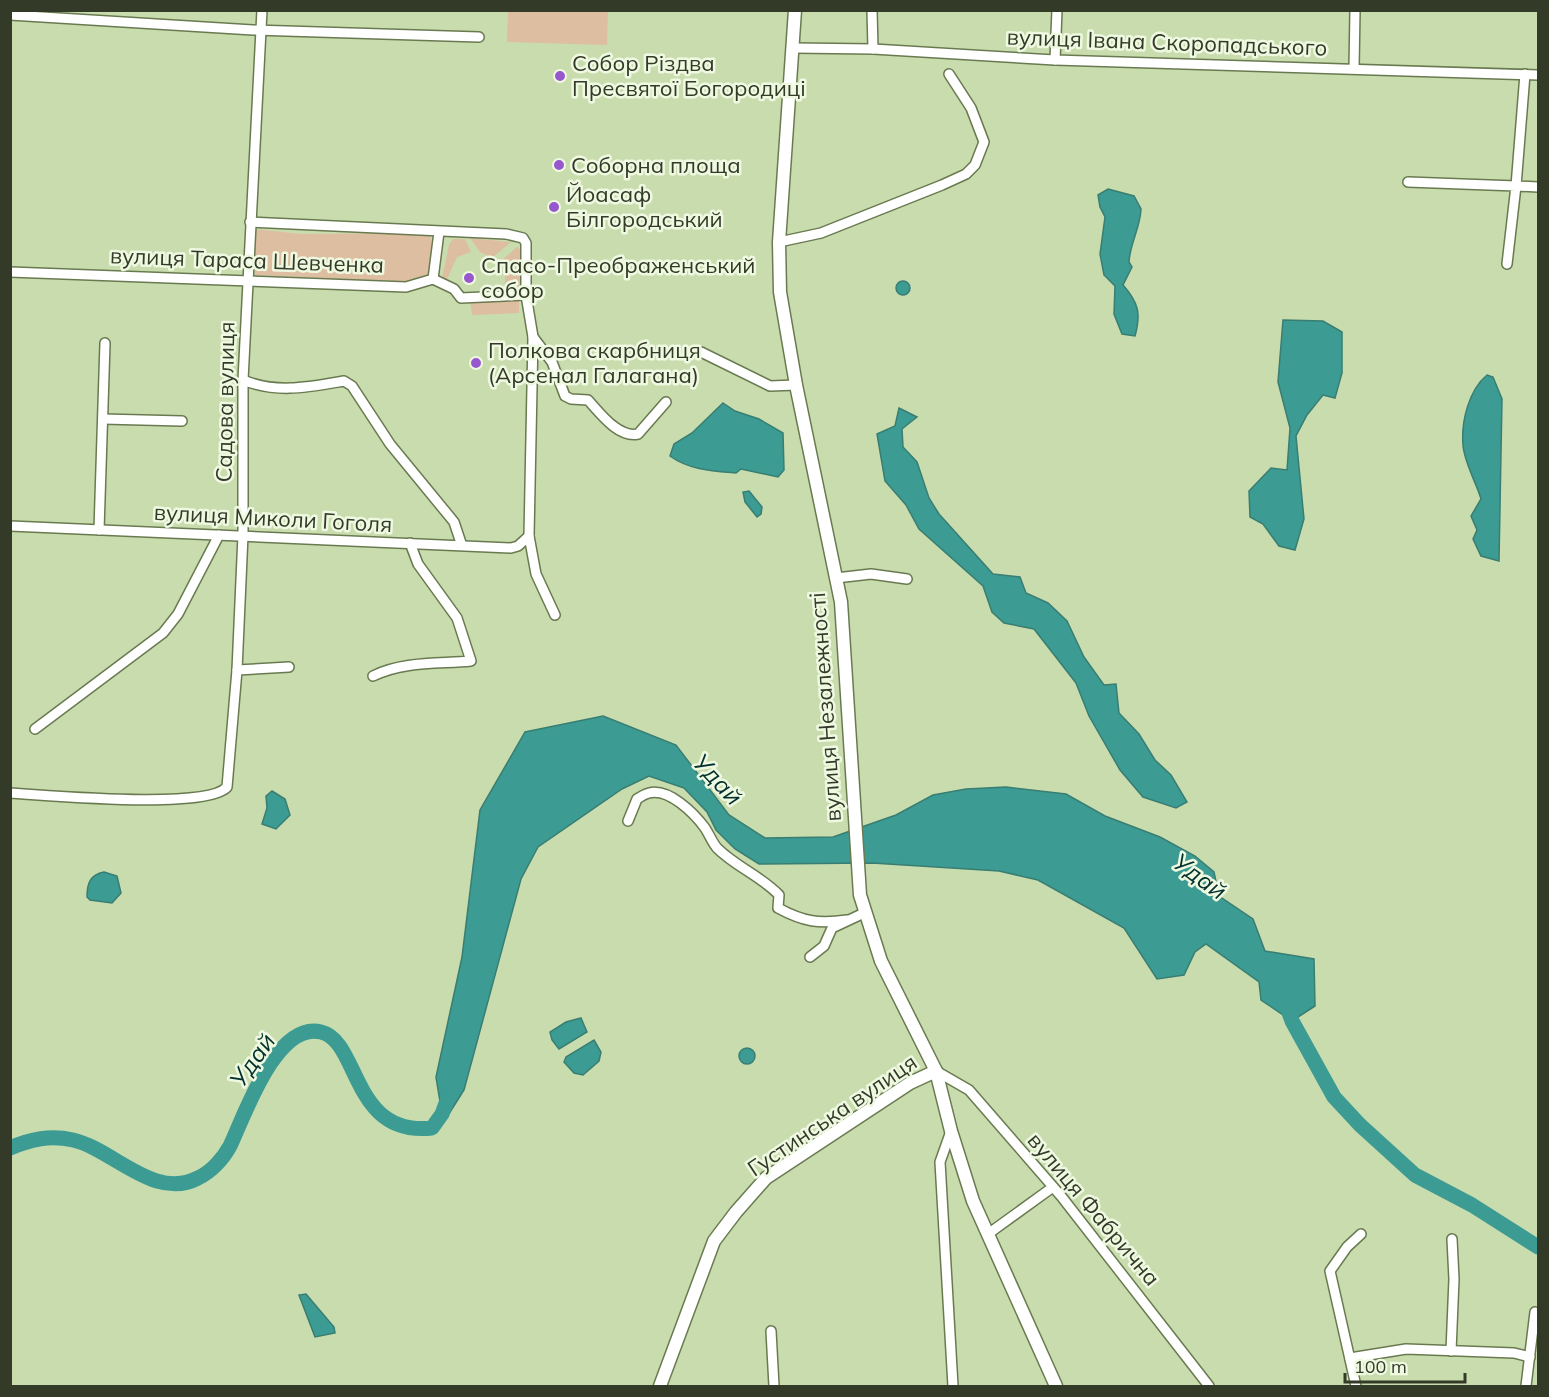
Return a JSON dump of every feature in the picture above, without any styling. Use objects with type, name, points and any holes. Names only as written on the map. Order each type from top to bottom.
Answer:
[{"type":"main road","name":"вулиця Незалежності","points":[[795,10],[779,242],[780,292],[796,385],[842,602],[860,895],[881,961],[936,1071],[951,1131],[973,1201],[1056,1386]]},
{"type":"main road","name":"Густинська вулиця","points":[[660,1386],[714,1241],[736,1212],[766,1179],[910,1083],[936,1071]]},
{"type":"street","name":"Садова вулиця","points":[[10,794],[159,800],[213,796],[222,792],[229,780],[243,535],[243,380],[262,10]]},
{"type":"street","points":[[872,10],[873,49]]},
{"type":"street","points":[[1055,60],[1057,10]]},
{"type":"street","points":[[1354,68],[1355,10]]},
{"type":"street","points":[[10,15],[262,30],[479,37]]},
{"type":"street","name":"вулиця Івана Скоропадського","points":[[794,48],[873,49],[1055,60],[1539,75]]},
{"type":"street","points":[[779,242],[821,233],[966,174],[975,165],[984,142],[971,108],[949,74]]},
{"type":"street","points":[[1507,264],[1525,74]]},
{"type":"street","points":[[1408,182],[1539,187]]},
{"type":"street","name":"вулиця Тараса Шевченка","points":[[250,222],[506,234],[523,238],[526,243],[526,295]]},
{"type":"street","points":[[439,232],[433,279],[454,289],[461,298],[526,295],[533,338],[529,536],[536,574],[555,615]]},
{"type":"street","name":"вулиця Тараса Шевченка","points":[[10,272],[248,279],[406,287],[433,279]]},
{"type":"street","points":[[533,338],[552,362],[565,396],[571,399],[588,400],[607,422],[629,434],[638,434],[666,402]]},
{"type":"street","points":[[99,530],[105,343]]},
{"type":"street","points":[[701,352],[770,386],[796,385]]},
{"type":"street","points":[[243,380],[257,386],[292,389],[344,381],[352,386],[390,444],[454,522],[461,543]]},
{"type":"street","points":[[103,419],[182,421]]},
{"type":"street","name":"вулиця Миколи Гоголя","points":[[10,526],[410,543],[461,543],[511,548],[518,546],[529,536]]},
{"type":"street","points":[[35,729],[163,633],[178,614],[219,535]]},
{"type":"street","points":[[373,676],[385,670],[411,665],[471,661],[457,618],[418,564],[410,543]]},
{"type":"street","points":[[836,578],[871,573],[907,579]]},
{"type":"street","points":[[237,670],[289,667]]},
{"type":"street","points":[[628,821],[637,799],[649,793],[664,794],[687,809],[704,827],[715,846],[741,868],[766,882],[779,895],[778,908],[793,916],[820,924],[848,920]]},
{"type":"street","points":[[810,957],[824,946],[832,928],[864,913]]},
{"type":"street","name":"вулиця Фабрична","points":[[936,1071],[969,1090],[1053,1187],[1162,1323],[1209,1386]]},
{"type":"street","points":[[951,1131],[940,1162],[953,1386]]},
{"type":"street","points":[[988,1234],[1053,1187]]},
{"type":"street","points":[[1356,1386],[1330,1270],[1347,1247],[1361,1234]]},
{"type":"street","points":[[1451,1351],[1454,1280],[1452,1239]]},
{"type":"street","points":[[1526,1386],[1535,1312]]},
{"type":"street","points":[[771,1331],[774,1386]]},
{"type":"street","points":[[1350,1358],[1406,1349],[1514,1353],[1530,1357]]},
{"type":"shaded area","points":[[508,11],[608,11],[607,45],[507,42]]},
{"type":"shaded area","points":[[255,229],[301,234],[412,233],[430,236],[433,263],[428,275],[418,282],[255,275],[253,260]]},
{"type":"shaded area","points":[[470,238],[511,242],[492,258],[480,252]]},
{"type":"shaded area","points":[[453,239],[465,239],[471,252],[457,257],[447,279],[442,278],[449,245]]},
{"type":"shaded area","points":[[517,247],[520,249],[522,292],[505,292],[505,267],[501,261]]},
{"type":"shaded area","points":[[519,299],[519,313],[472,315],[470,300]]},
{"type":"water","points":[[1108,189],[1134,196],[1141,209],[1130,255],[1129,262],[1132,267],[1123,285],[1137,309],[1138,321],[1135,336],[1122,334],[1114,314],[1115,286],[1104,275],[1100,254],[1105,217],[1098,195]]},
{"type":"water","points":[[900,281],[906,281],[910,288],[906,295],[900,295],[896,291],[896,285]]},
{"type":"water","points":[[1283,320],[1323,321],[1342,332],[1342,373],[1335,398],[1323,395],[1307,415],[1296,436],[1304,519],[1295,550],[1279,546],[1263,524],[1250,517],[1249,491],[1271,468],[1287,470],[1290,428],[1278,382]]},
{"type":"water","points":[[1487,375],[1493,377],[1502,399],[1499,561],[1481,556],[1473,539],[1477,530],[1471,516],[1481,499],[1463,445],[1463,426],[1471,397]]},
{"type":"water","points":[[723,403],[783,433],[784,470],[778,477],[741,469],[736,473],[702,469],[677,461],[670,456],[674,444],[692,433]]},
{"type":"water","points":[[899,408],[917,417],[902,429],[903,447],[917,462],[929,498],[939,514],[993,574],[1020,577],[1026,593],[1048,603],[1067,621],[1084,657],[1104,685],[1116,684],[1119,713],[1139,734],[1155,760],[1171,775],[1187,802],[1176,808],[1143,797],[1120,770],[1089,716],[1076,683],[1034,629],[1004,623],[992,612],[983,586],[919,529],[906,505],[885,481],[877,434],[895,426]]},
{"type":"water","points":[[749,491],[762,507],[761,514],[757,517],[745,502],[743,492]]},
{"type":"water","points":[[603,716],[676,745],[729,815],[765,838],[833,837],[896,815],[933,795],[966,789],[1006,787],[1066,794],[1105,816],[1160,837],[1195,856],[1214,872],[1219,896],[1253,919],[1265,951],[1314,959],[1315,1006],[1292,1021],[1261,1000],[1259,982],[1206,944],[1195,952],[1184,975],[1157,979],[1124,928],[1038,880],[999,871],[872,863],[759,864],[735,849],[716,830],[707,812],[684,788],[649,776],[622,789],[538,847],[521,879],[464,1090],[447,1117],[442,1114],[436,1077],[462,957],[480,810],[525,732]]},
{"type":"water","points":[[272,791],[285,799],[290,815],[276,829],[262,824],[267,808],[266,796]]},
{"type":"water","points":[[104,872],[117,876],[121,893],[112,903],[90,900],[87,897],[90,880],[95,875]]},
{"type":"water","points":[[581,1018],[587,1032],[559,1049],[552,1040],[550,1032],[566,1022]]},
{"type":"water","points":[[594,1040],[601,1052],[599,1061],[583,1075],[574,1073],[564,1062],[566,1057]]},
{"type":"water","points":[[744,1048],[750,1048],[755,1056],[753,1062],[744,1064],[739,1059],[739,1053]]},
{"type":"water","points":[[306,1294],[334,1327],[335,1333],[315,1337],[299,1295]]},
{"type":"waterway","name":"Удай","points":[[1285,1002],[1292,1021],[1334,1097],[1360,1125],[1415,1175],[1472,1205],[1538,1247]]},
{"type":"waterway","name":"Удай","points":[[10,1148],[41,1139],[73,1140],[88,1145],[134,1171],[166,1183],[182,1183],[198,1178],[212,1169],[227,1151],[253,1094],[276,1056],[290,1041],[305,1033],[321,1032],[334,1039],[372,1104],[386,1118],[406,1127],[432,1128],[442,1114],[449,1095]]},
{"type":"place","name":"Собор Різдва Пресвятої Богородиці","points":[[560,76]]},
{"type":"place","name":"Соборна площа","points":[[559,165]]},
{"type":"place","name":"Йоасаф Білгородський","points":[[554,207]]},
{"type":"place","name":"Спасо-Преображенський собор","points":[[469,278]]},
{"type":"place","name":"Полкова скарбниця (Арсенал Галагана)","points":[[476,363]]}]
